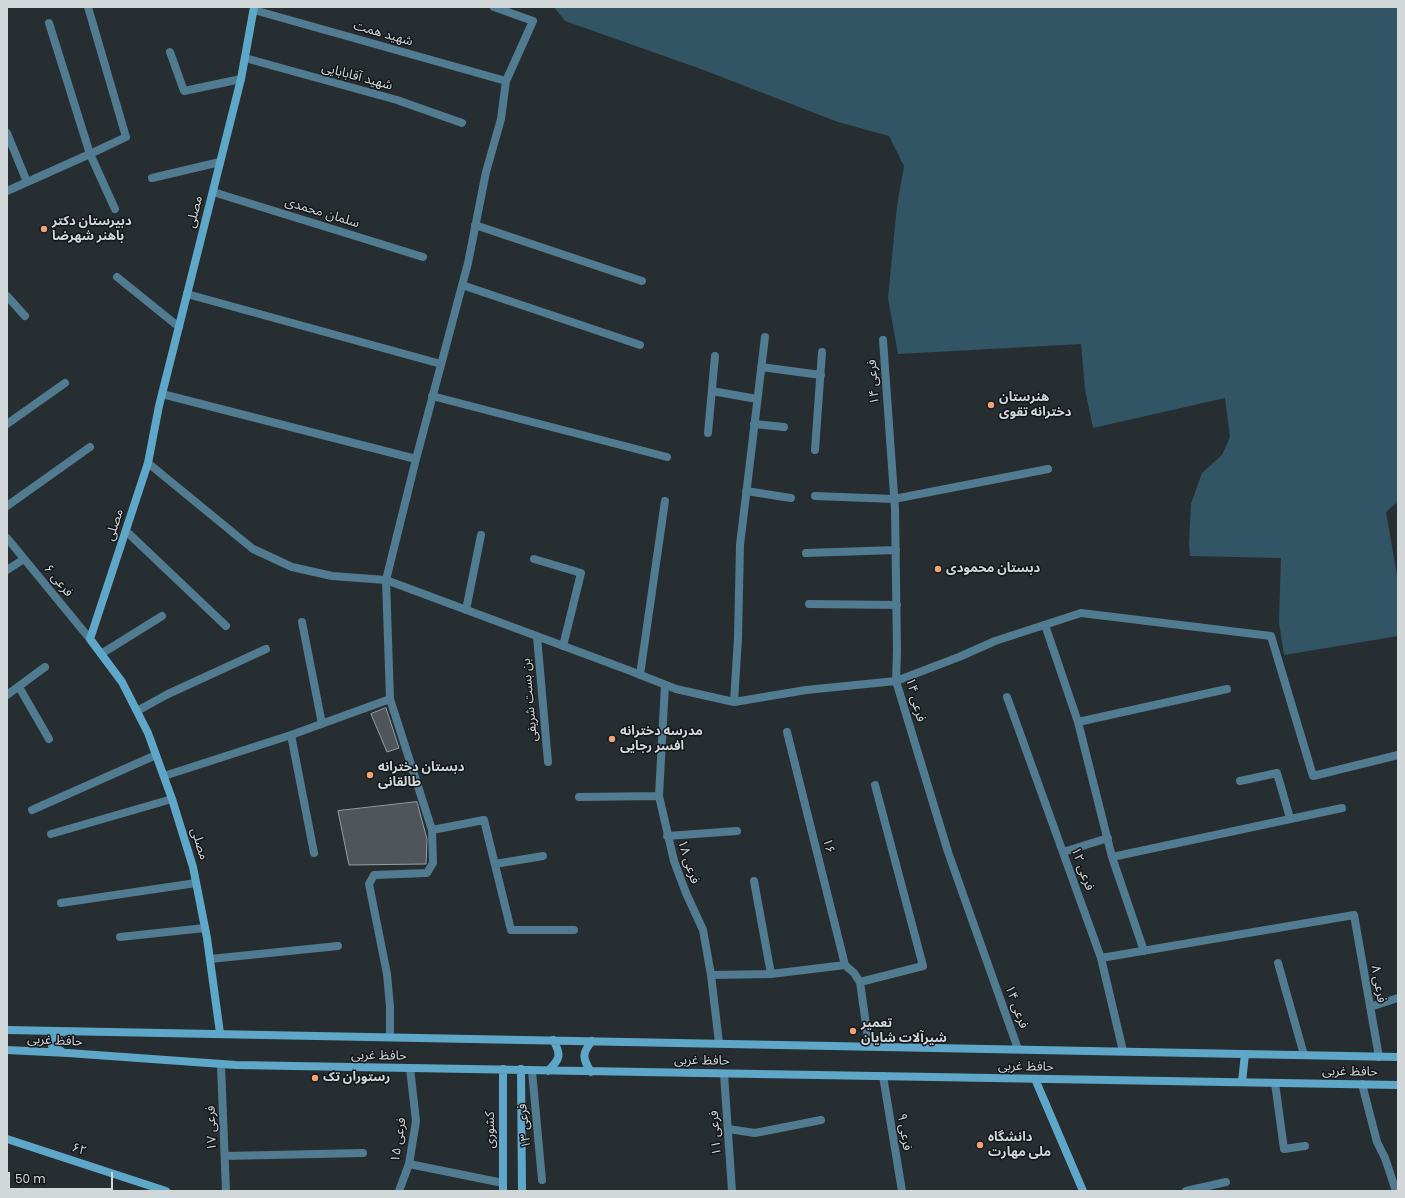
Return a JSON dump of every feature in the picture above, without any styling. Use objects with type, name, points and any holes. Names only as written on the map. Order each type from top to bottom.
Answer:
[{"type":"main road","name":"مصلی","points":[[220,1033],[210,959],[194,867],[172,799],[148,733],[137,711],[122,682],[90,640],[148,463],[162,394],[241,79],[254,8]]},
{"type":"main road","name":"حافظ غربی","points":[[7,1030],[1398,1057]]},
{"type":"main road","points":[[66,1032],[55,1035],[50,1041],[55,1049],[68,1053]]},
{"type":"main road","points":[[548,1071],[556,1063],[559,1055],[553,1040]]},
{"type":"main road","points":[[591,1072],[584,1059],[584,1052],[592,1041]]},
{"type":"main road","name":"حافظ غربی","points":[[7,1050],[68,1053],[221,1065],[1398,1085]]},
{"type":"main road","points":[[1242,1082],[1245,1054]]},
{"type":"main road","name":"کشوری","points":[[503,1069],[503,1187]]},
{"type":"main road","points":[[521,1070],[522,1191]]},
{"type":"main road","points":[[1035,1079],[1083,1191]]},
{"type":"main road","name":"۶۲","points":[[7,1139],[165,1191]]},
{"type":"street","points":[[7,191],[126,137],[88,7]]},
{"type":"street","points":[[390,1037],[390,1007],[387,974],[369,884],[374,875],[428,873],[432,863],[432,830],[390,699],[386,580],[432,396],[462,285],[486,172],[501,119],[506,81],[533,21],[494,7]]},
{"type":"street","name":"شهید همت","points":[[254,8],[506,81]]},
{"type":"street","points":[[49,23],[90,154],[115,209]]},
{"type":"street","points":[[170,52],[184,91],[241,79]]},
{"type":"street","name":"شهید آقابابایی","points":[[245,58],[397,100],[462,123]]},
{"type":"street","points":[[7,132],[28,182]]},
{"type":"street","points":[[152,178],[220,162]]},
{"type":"street","name":"سلمان محمدی","points":[[213,192],[423,257]]},
{"type":"street","points":[[475,225],[642,281]]},
{"type":"street","points":[[118,277],[179,327]]},
{"type":"street","points":[[462,285],[640,345]]},
{"type":"street","points":[[187,294],[441,364]]},
{"type":"street","points":[[7,296],[25,316]]},
{"type":"street","points":[[734,702],[738,638],[740,545],[765,337]]},
{"type":"street","name":"فرعی ۱۴","points":[[883,340],[896,550],[896,681],[948,852],[1018,1049]]},
{"type":"street","points":[[815,450],[822,352]]},
{"type":"street","points":[[708,433],[715,356]]},
{"type":"street","points":[[761,367],[821,375]]},
{"type":"street","points":[[7,424],[65,383]]},
{"type":"street","points":[[712,391],[757,399]]},
{"type":"street","points":[[162,394],[416,459]]},
{"type":"street","points":[[432,396],[667,457]]},
{"type":"street","points":[[754,424],[784,427]]},
{"type":"street","points":[[7,506],[90,447]]},
{"type":"street","points":[[148,463],[253,548],[292,567],[332,576],[386,580],[676,689],[734,702],[806,690],[896,681],[959,657],[995,641],[1081,613],[1271,636],[1313,776],[1398,755]]},
{"type":"street","points":[[815,496],[894,499],[1048,469]]},
{"type":"street","points":[[746,492],[791,498]]},
{"type":"street","points":[[640,675],[665,501]]},
{"type":"street","points":[[126,531],[226,626]]},
{"type":"street","points":[[466,610],[481,535]]},
{"type":"street","name":"فرعی ۶","points":[[7,538],[90,640]]},
{"type":"street","points":[[806,553],[896,550]]},
{"type":"street","points":[[7,570],[24,559]]},
{"type":"street","points":[[534,559],[581,573],[563,646]]},
{"type":"street","points":[[809,604],[897,605]]},
{"type":"street","points":[[101,654],[162,616]]},
{"type":"street","points":[[302,622],[322,724]]},
{"type":"street","points":[[1045,625],[1078,722],[1112,857],[1144,951],[1101,958]]},
{"type":"street","name":"بن بست شریفی","points":[[537,636],[548,762]]},
{"type":"street","points":[[137,711],[168,694],[266,649]]},
{"type":"street","points":[[7,695],[45,667]]},
{"type":"street","name":"فرعی ۱۸","points":[[665,685],[659,796],[674,861],[686,893],[703,930],[711,975],[720,1043]]},
{"type":"street","points":[[19,687],[49,739]]},
{"type":"street","points":[[1078,722],[1228,689]]},
{"type":"street","name":"فرعی ۱۲","points":[[1007,697],[1101,958],[1123,1051]]},
{"type":"street","points":[[164,776],[291,735],[390,699]]},
{"type":"street","name":"۱۶","points":[[787,732],[845,965]]},
{"type":"street","points":[[291,735],[314,854]]},
{"type":"street","points":[[32,810],[156,755]]},
{"type":"street","points":[[1240,781],[1277,773],[1290,818]]},
{"type":"street","points":[[860,982],[923,966],[875,786]]},
{"type":"street","points":[[579,797],[659,796]]},
{"type":"street","points":[[51,834],[172,799]]},
{"type":"street","points":[[1112,857],[1342,808]]},
{"type":"street","points":[[432,830],[484,820],[511,930],[574,930]]},
{"type":"street","points":[[667,836],[737,831]]},
{"type":"street","points":[[1063,852],[1108,838]]},
{"type":"street","points":[[495,864],[543,856]]},
{"type":"street","points":[[754,881],[771,974]]},
{"type":"street","points":[[61,903],[196,883]]},
{"type":"street","name":"فرعی ۸","points":[[1144,951],[1354,915],[1379,1057]]},
{"type":"street","points":[[120,937],[205,928]]},
{"type":"street","points":[[210,959],[338,946]]},
{"type":"street","points":[[1278,963],[1304,1055]]},
{"type":"street","points":[[711,975],[771,974],[845,965],[854,973],[860,982],[869,1046]]},
{"type":"street","points":[[1370,1007],[1398,998]]},
{"type":"street","name":"فرعی ۱۷","points":[[221,1065],[226,1191]]},
{"type":"street","name":"فرعی ۱۵","points":[[399,1191],[410,1164],[416,1121],[410,1068]]},
{"type":"street","name":"فرعی ۱۳","points":[[532,1071],[542,1180]]},
{"type":"street","name":"فرعی ۱۱","points":[[724,1074],[732,1191]]},
{"type":"street","name":"فرعی ۹","points":[[883,1076],[902,1191]]},
{"type":"street","points":[[1274,1083],[1284,1149],[1305,1146]]},
{"type":"street","points":[[1362,1084],[1377,1142],[1396,1191]]},
{"type":"street","points":[[728,1129],[755,1133],[821,1120]]},
{"type":"street","points":[[225,1156],[363,1153]]},
{"type":"street","points":[[410,1164],[503,1187]]},
{"type":"street","points":[[1186,1191],[1226,1182]]},
{"type":"shaded area","points":[[554,7],[1398,7],[1398,503],[1386,512],[1398,581],[1398,636],[1284,655],[1279,622],[1281,558],[1190,556],[1189,544],[1191,504],[1202,473],[1222,455],[1230,437],[1225,398],[1093,428],[1085,389],[1081,344],[898,354],[888,298],[897,206],[904,166],[889,136],[838,122],[701,69],[565,21]]},
{"type":"building","points":[[386,708],[399,748],[387,752],[371,714]]},
{"type":"building","points":[[417,802],[427,839],[426,864],[349,865],[338,811]]},
{"type":"place","name":"دبیرستان دکتر باهنر شهرضا","points":[[44,229]]},
{"type":"place","name":"هنرستان دخترانه تقوی","points":[[991,405]]},
{"type":"place","name":"دبستان محمودی","points":[[938,569]]},
{"type":"place","name":"مدرسه دخترانه افسر رجایی","points":[[612,739]]},
{"type":"place","name":"دبستان دخترانه طالقانی","points":[[370,775]]},
{"type":"place","name":"تعمیر شیرآلات شایان","points":[[853,1031]]},
{"type":"place","name":"رستوران تک","points":[[315,1078]]},
{"type":"place","name":"دانشگاه ملی مهارت","points":[[980,1145]]}]
